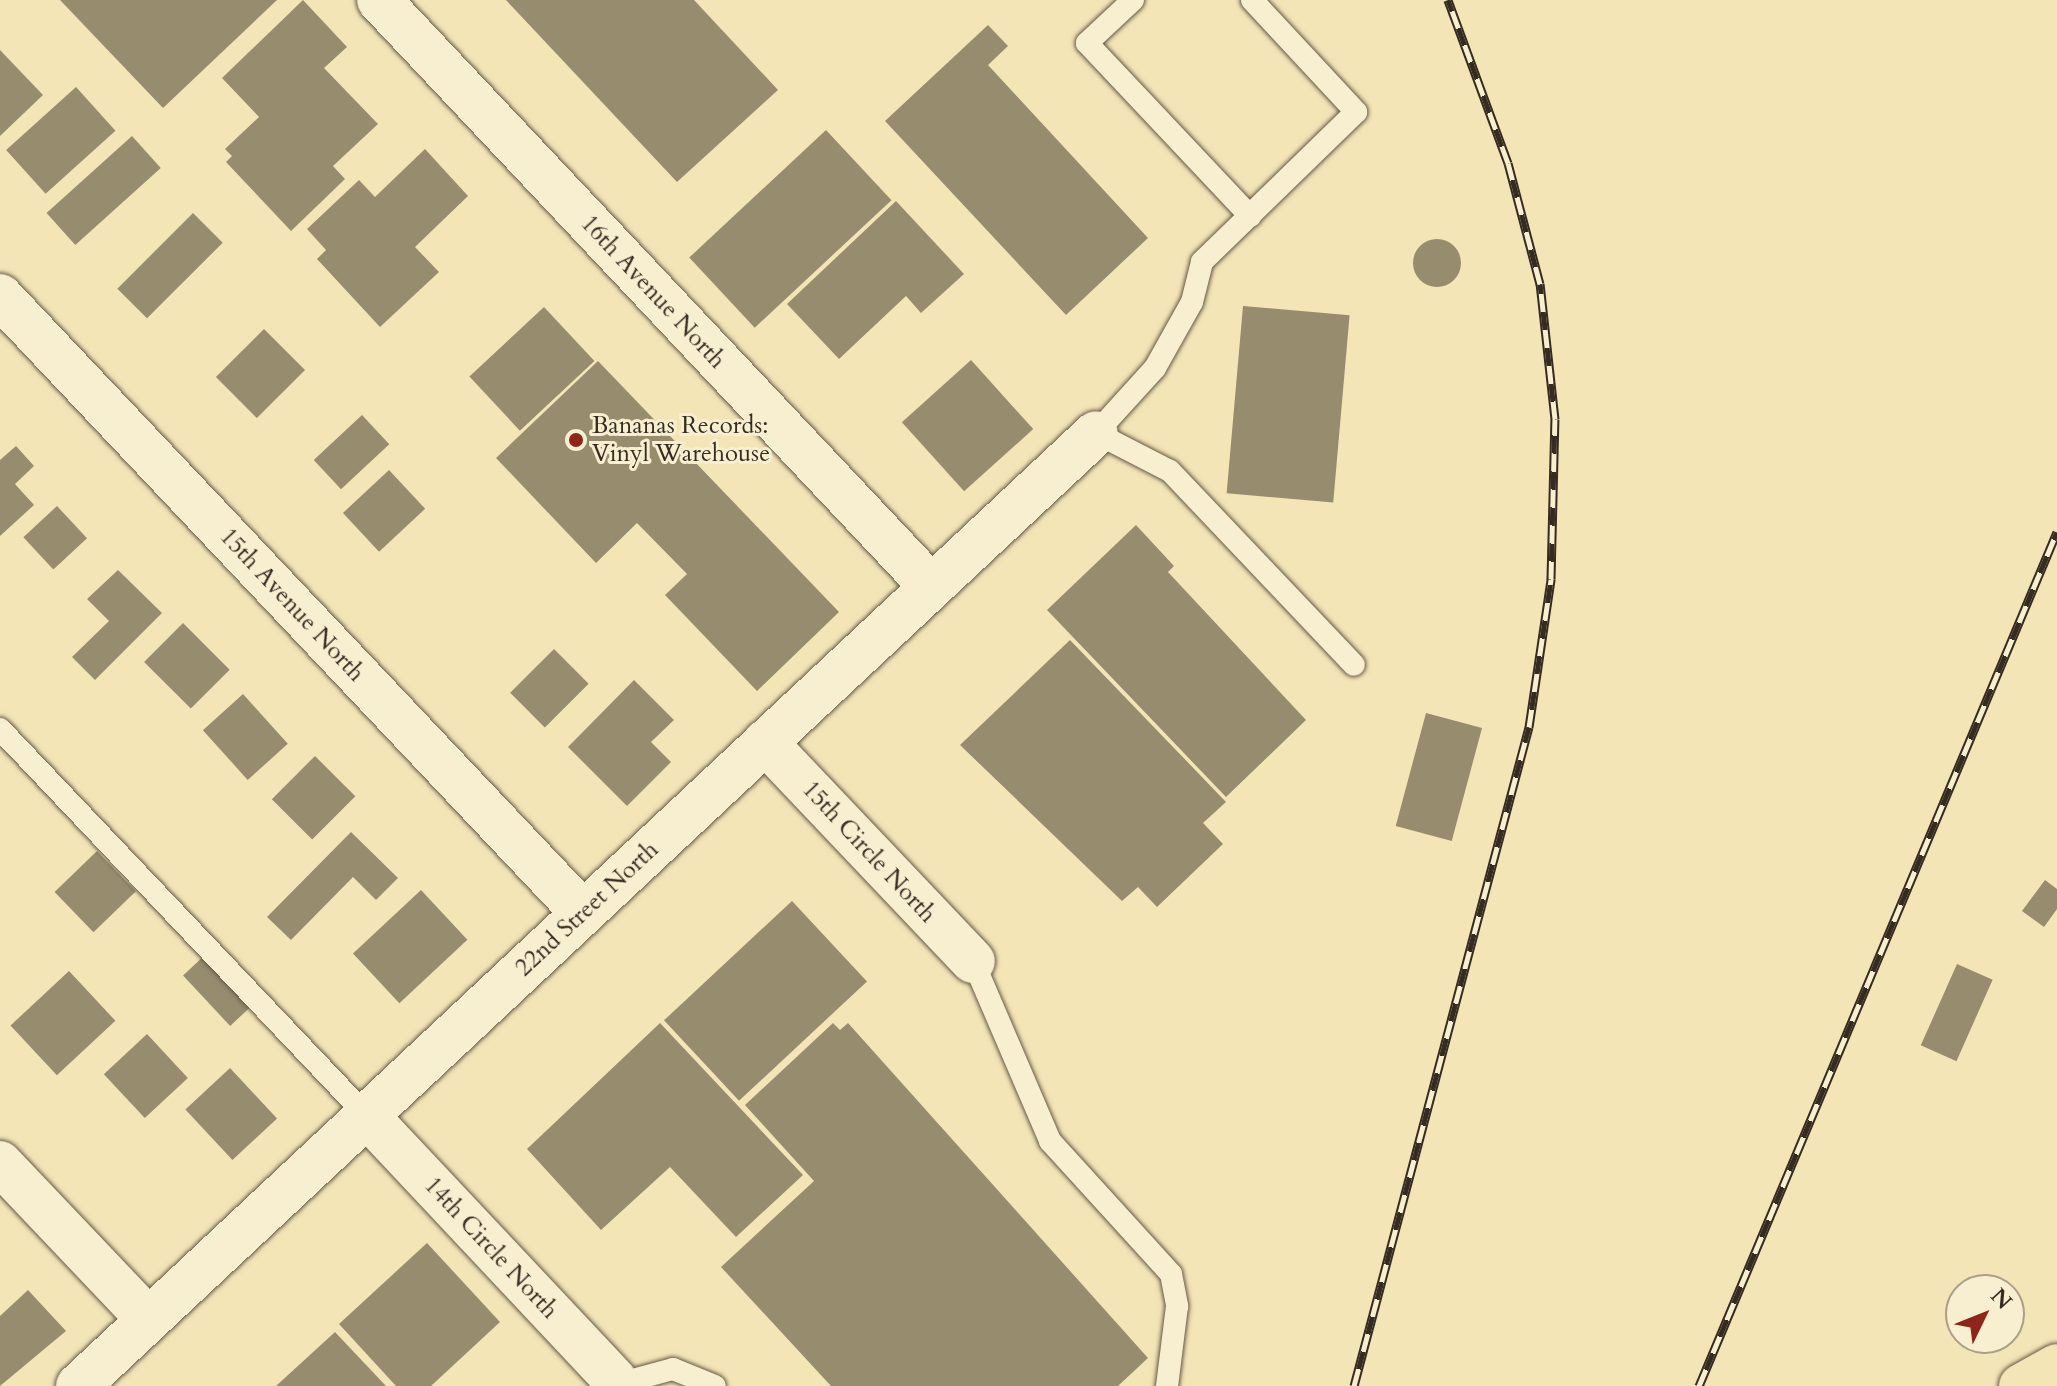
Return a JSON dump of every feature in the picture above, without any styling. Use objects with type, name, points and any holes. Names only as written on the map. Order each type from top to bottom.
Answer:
[{"type":"highway","points":[[2021,1386],[2057,1366]]},
{"type":"street","name":"16th Avenue North","points":[[379,0],[928,583]]},
{"type":"street","name":"15th Avenue North","points":[[0,296],[583,913]]},
{"type":"street","name":"22nd Street North","points":[[78,1386],[765,742],[928,583],[1096,433]]},
{"type":"street","name":"15th Circle North","points":[[765,742],[973,961]]},
{"type":"street","name":"14th Circle North","points":[[367,1116],[615,1383]]},
{"type":"street","points":[[0,1163],[149,1320]]},
{"type":"lane","points":[[1133,0],[1087,43],[1250,216]]},
{"type":"lane","points":[[1252,0],[1356,112],[1202,262],[1192,302],[1155,368],[1096,433],[1170,471],[1354,665]]},
{"type":"lane","points":[[0,729],[367,1116]]},
{"type":"lane","points":[[973,961],[1018,1082],[1050,1141],[1171,1274],[1177,1306],[1167,1386]]},
{"type":"lane","points":[[615,1383],[673,1369],[715,1386]]},
{"type":"building","points":[[60,0],[277,0],[163,108]]},
{"type":"building","points":[[303,0],[347,47],[324,68],[378,124],[333,166],[345,179],[291,231],[226,162],[232,156],[225,149],[259,117],[222,78]]},
{"type":"building","points":[[506,0],[694,0],[778,90],[677,182]]},
{"type":"building","points":[[988,25],[1008,46],[988,65],[1148,238],[1066,315],[885,121]]},
{"type":"building","points":[[0,50],[43,95],[0,136]]},
{"type":"building","points":[[76,87],[115,131],[46,194],[6,150]]},
{"type":"building","points":[[826,130],[891,200],[755,328],[689,258]]},
{"type":"building","points":[[132,136],[161,168],[75,245],[47,213]]},
{"type":"building","points":[[425,149],[468,196],[415,247],[439,272],[380,327],[317,259],[326,250],[307,229],[359,180],[375,197]]},
{"type":"building","points":[[896,201],[964,274],[921,313],[906,296],[839,359],[787,304]]},
{"type":"building","points":[[193,213],[223,243],[147,318],[117,289]]},
{"type":"building","points":[[1437,239],[1454,246],[1461,263],[1454,280],[1437,287],[1420,280],[1413,263],[1420,246]]},
{"type":"building","points":[[1243,306],[1350,315],[1333,503],[1227,493]]},
{"type":"building","points":[[544,307],[594,361],[520,431],[469,377]]},
{"type":"building","points":[[264,329],[305,370],[257,418],[216,377]]},
{"type":"building","points":[[971,360],[1033,429],[964,491],[902,422]]},
{"type":"building","points":[[598,361],[839,612],[757,691],[665,595],[687,574],[637,523],[596,563],[496,458]]},
{"type":"building","points":[[362,415],[389,444],[341,489],[314,460]]},
{"type":"building","points":[[16,446],[34,466],[15,484],[34,505],[0,536],[0,460]]},
{"type":"building","points":[[389,470],[425,509],[379,552],[343,513]]},
{"type":"building","points":[[57,506],[87,538],[53,570],[23,537]]},
{"type":"building","points":[[1136,525],[1174,566],[1168,572],[1306,720],[1226,797],[1047,610]]},
{"type":"building","points":[[118,570],[162,613],[95,680],[72,657],[109,621],[87,599]]},
{"type":"building","points":[[183,623],[230,670],[191,709],[144,662]]},
{"type":"building","points":[[1070,640],[1226,802],[1203,823],[1223,844],[1157,907],[1138,887],[1122,901],[960,745]]},
{"type":"building","points":[[554,649],[589,684],[545,727],[510,693]]},
{"type":"building","points":[[634,680],[674,720],[651,742],[671,762],[627,806],[568,747]]},
{"type":"building","points":[[243,694],[288,744],[248,780],[203,730]]},
{"type":"building","points":[[1426,713],[1482,728],[1452,841],[1396,826]]},
{"type":"building","points":[[315,756],[355,796],[312,839],[272,799]]},
{"type":"building","points":[[351,832],[398,878],[376,900],[353,877],[291,940],[267,917]]},
{"type":"building","points":[[97,851],[136,891],[93,932],[55,892]]},
{"type":"building","points":[[2045,880],[2057,889],[2057,909],[2044,927],[2022,911]]},
{"type":"building","points":[[421,890],[467,940],[399,1003],[353,953]]},
{"type":"building","points":[[792,901],[867,981],[739,1101],[664,1020]]},
{"type":"building","points":[[205,955],[252,1005],[230,1026],[183,975]]},
{"type":"building","points":[[1957,964],[1993,980],[1956,1061],[1921,1045]]},
{"type":"building","points":[[69,971],[115,1021],[57,1075],[10,1026]]},
{"type":"building","points":[[660,1023],[803,1175],[736,1237],[670,1167],[601,1230],[527,1149]]},
{"type":"building","points":[[833,1023],[840,1030],[848,1023],[1148,1358],[1118,1386],[831,1386],[721,1267],[814,1181],[745,1105]]},
{"type":"building","points":[[147,1034],[188,1078],[145,1118],[104,1074]]},
{"type":"building","points":[[230,1068],[277,1118],[232,1160],[185,1110]]},
{"type":"building","points":[[427,1243],[500,1322],[431,1386],[396,1386],[339,1324]]},
{"type":"building","points":[[28,1290],[66,1331],[0,1386],[0,1316]]},
{"type":"building","points":[[335,1332],[386,1386],[276,1386]]},
{"type":"railway","points":[[1354,1386],[1529,727],[1551,579],[1555,419],[1540,284],[1508,163],[1448,0]]},
{"type":"railway","points":[[1699,1386],[2057,532]]},
{"type":"place","name":"Bananas Records: Vinyl Warehouse","points":[[576,440]]}]
